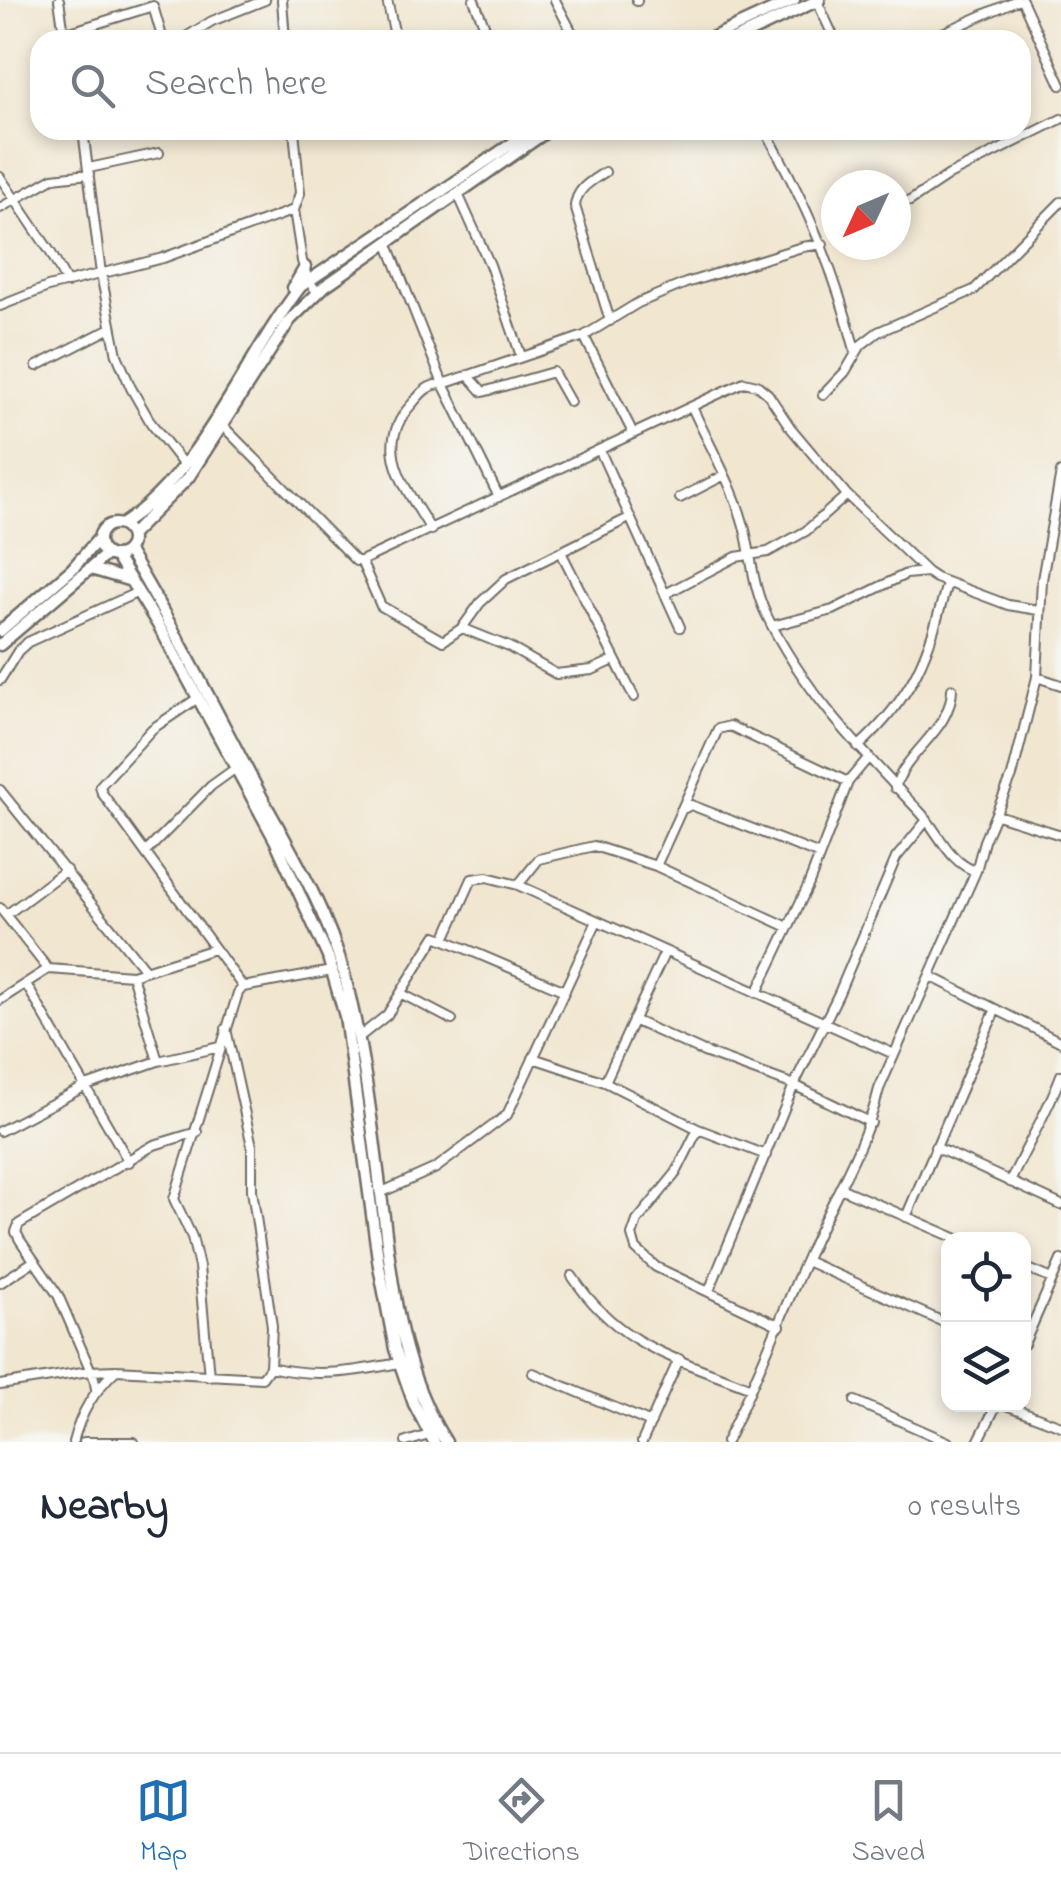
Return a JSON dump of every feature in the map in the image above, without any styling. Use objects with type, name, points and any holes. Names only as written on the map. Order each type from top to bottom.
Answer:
[{"type":"main road","points":[[726,30],[775,4],[794,0]]},
{"type":"main road","points":[[754,30],[818,0]]},
{"type":"main road","points":[[280,313],[313,278],[517,140]]},
{"type":"main road","points":[[0,631],[72,569],[104,528],[121,525],[160,495],[183,464],[197,455],[222,425],[290,320],[318,292],[535,140]]},
{"type":"main road","points":[[0,645],[91,569],[117,554],[173,496],[280,313],[303,264],[312,267],[313,278]]},
{"type":"main road","points":[[121,525],[131,536]]},
{"type":"main road","points":[[99,538],[100,548],[117,554],[158,601],[320,911],[342,968],[358,1038],[391,1276],[410,1362],[424,1402],[446,1442]]},
{"type":"main road","points":[[117,554],[128,580],[236,768],[308,909],[332,971],[345,1016],[379,1266],[398,1363],[431,1439]]},
{"type":"main road","points":[[91,569],[128,580]]},
{"type":"street","points":[[58,0],[64,30]]},
{"type":"street","points":[[198,30],[264,0]]},
{"type":"street","points":[[282,0],[284,30]]},
{"type":"street","points":[[387,0],[394,30]]},
{"type":"street","points":[[474,0],[486,30]]},
{"type":"street","points":[[555,0],[571,30]]},
{"type":"street","points":[[818,0],[831,30]]},
{"type":"street","points":[[950,30],[1020,0],[1061,85]]},
{"type":"street","points":[[85,30],[153,6],[160,30]]},
{"type":"street","points":[[1031,134],[1061,119]]},
{"type":"street","points":[[84,140],[111,328],[122,369],[151,424],[183,464]]},
{"type":"street","points":[[295,140],[300,193],[294,210],[303,264]]},
{"type":"street","points":[[771,140],[821,239]]},
{"type":"street","points":[[911,200],[949,174],[1018,140]]},
{"type":"street","points":[[0,208],[53,178],[159,154]]},
{"type":"street","points":[[605,172],[583,187],[576,195],[575,206],[610,321]]},
{"type":"street","points":[[0,177],[67,282]]},
{"type":"street","points":[[458,194],[490,266],[520,356]]},
{"type":"street","points":[[823,395],[845,372],[855,350],[878,332],[974,290],[1061,202]]},
{"type":"street","points":[[0,306],[67,282],[163,258],[294,210]]},
{"type":"street","points":[[387,242],[444,384],[499,497]]},
{"type":"street","points":[[431,530],[392,452],[393,432],[400,415],[422,392],[435,384],[584,336],[638,304],[686,283],[802,246],[821,244]]},
{"type":"street","points":[[828,260],[855,350]]},
{"type":"street","points":[[313,278],[318,292]]},
{"type":"street","points":[[36,366],[111,328]]},
{"type":"street","points":[[584,336],[633,433]]},
{"type":"street","points":[[510,360],[518,380]]},
{"type":"street","points":[[468,375],[483,392],[554,372],[570,402]]},
{"type":"street","points":[[222,425],[283,490],[361,561],[744,382],[758,386],[776,402],[790,426],[847,495],[926,572],[1008,604],[1038,610]]},
{"type":"street","points":[[692,407],[744,524],[752,576],[772,626],[801,677],[858,748],[927,820],[961,866],[976,871]]},
{"type":"street","points":[[600,451],[680,627]]},
{"type":"street","points":[[726,1442],[871,1124],[879,1089],[976,871],[984,841],[1012,776],[1037,677],[1038,610],[1061,472]]},
{"type":"street","points":[[680,498],[723,476]]},
{"type":"street","points":[[667,593],[736,556],[768,552],[806,531],[847,495]]},
{"type":"street","points":[[361,561],[380,606],[444,641],[462,628],[480,603],[506,578],[629,518]]},
{"type":"street","points":[[561,552],[634,697]]},
{"type":"street","points":[[772,626],[833,610],[906,574],[926,572]]},
{"type":"street","points":[[858,748],[893,714],[922,668],[947,583]]},
{"type":"street","points":[[0,680],[28,642],[136,593]]},
{"type":"street","points":[[462,628],[508,647],[556,674],[592,670],[614,660]]},
{"type":"street","points":[[1037,677],[1061,684]]},
{"type":"street","points":[[895,788],[915,752],[940,727],[951,704],[952,689]]},
{"type":"street","points":[[198,698],[152,729],[100,786],[243,987]]},
{"type":"street","points":[[656,866],[718,729],[724,726],[848,782]]},
{"type":"street","points":[[757,993],[848,782],[868,758]]},
{"type":"street","points":[[146,852],[211,786],[236,768]]},
{"type":"street","points":[[0,790],[145,970]]},
{"type":"street","points":[[679,811],[691,804],[820,854]]},
{"type":"street","points":[[997,815],[1061,836]]},
{"type":"street","points":[[710,1291],[794,1085],[896,858],[927,820]]},
{"type":"street","points":[[518,885],[539,860],[594,846],[656,866],[788,927]]},
{"type":"street","points":[[48,969],[3,911],[66,870]]},
{"type":"street","points":[[445,939],[472,880],[486,877],[518,885],[894,1054]]},
{"type":"street","points":[[380,1192],[436,1168],[506,1115],[598,921]]},
{"type":"street","points":[[358,1038],[387,1014],[436,936],[564,991]]},
{"type":"street","points":[[0,1000],[48,969],[132,974],[214,948]]},
{"type":"street","points":[[604,1082],[666,952]]},
{"type":"street","points":[[243,987],[332,971]]},
{"type":"street","points":[[132,974],[158,1061]]},
{"type":"street","points":[[930,976],[1061,1042]]},
{"type":"street","points":[[26,984],[129,1162]]},
{"type":"street","points":[[209,1376],[199,1267],[192,1236],[174,1199],[198,1132],[220,1047],[243,987]]},
{"type":"street","points":[[402,994],[452,1020]]},
{"type":"street","points":[[906,1217],[995,1011]]},
{"type":"street","points":[[632,1020],[794,1085],[871,1124]]},
{"type":"street","points":[[0,1385],[89,1370],[262,1378],[270,1367],[269,1296],[252,1190],[252,1146],[226,1029]]},
{"type":"street","points":[[0,1131],[86,1086],[158,1061],[220,1047]]},
{"type":"street","points":[[533,1058],[604,1082],[698,1129],[766,1155]]},
{"type":"street","points":[[1010,1182],[1034,1130],[1047,1114],[1061,1075]]},
{"type":"street","points":[[698,1129],[676,1173],[636,1221],[632,1235],[636,1249],[656,1267],[780,1326]]},
{"type":"street","points":[[96,1389],[68,1314],[16,1232],[19,1224],[154,1145],[198,1132]]},
{"type":"street","points":[[935,1147],[1061,1205]]},
{"type":"street","points":[[840,1188],[941,1232]]},
{"type":"street","points":[[1031,1328],[1061,1260]]},
{"type":"street","points":[[0,1283],[34,1261]]},
{"type":"street","points":[[806,1261],[943,1322]]},
{"type":"street","points":[[1031,1270],[1052,1279]]},
{"type":"street","points":[[572,1276],[585,1296],[617,1328],[649,1349],[751,1388]]},
{"type":"street","points":[[642,1442],[680,1359]]},
{"type":"street","points":[[270,1367],[294,1373],[336,1374],[398,1363]]},
{"type":"street","points":[[73,1442],[96,1389],[116,1370]]},
{"type":"street","points":[[532,1374],[651,1424]]},
{"type":"street","points":[[856,1400],[948,1442]]},
{"type":"street","points":[[978,1442],[995,1412]]},
{"type":"street","points":[[1027,1412],[1060,1422]]},
{"type":"street","points":[[406,1442],[431,1439]]},
{"type":"street","points":[[84,1442],[134,1442]]}]
